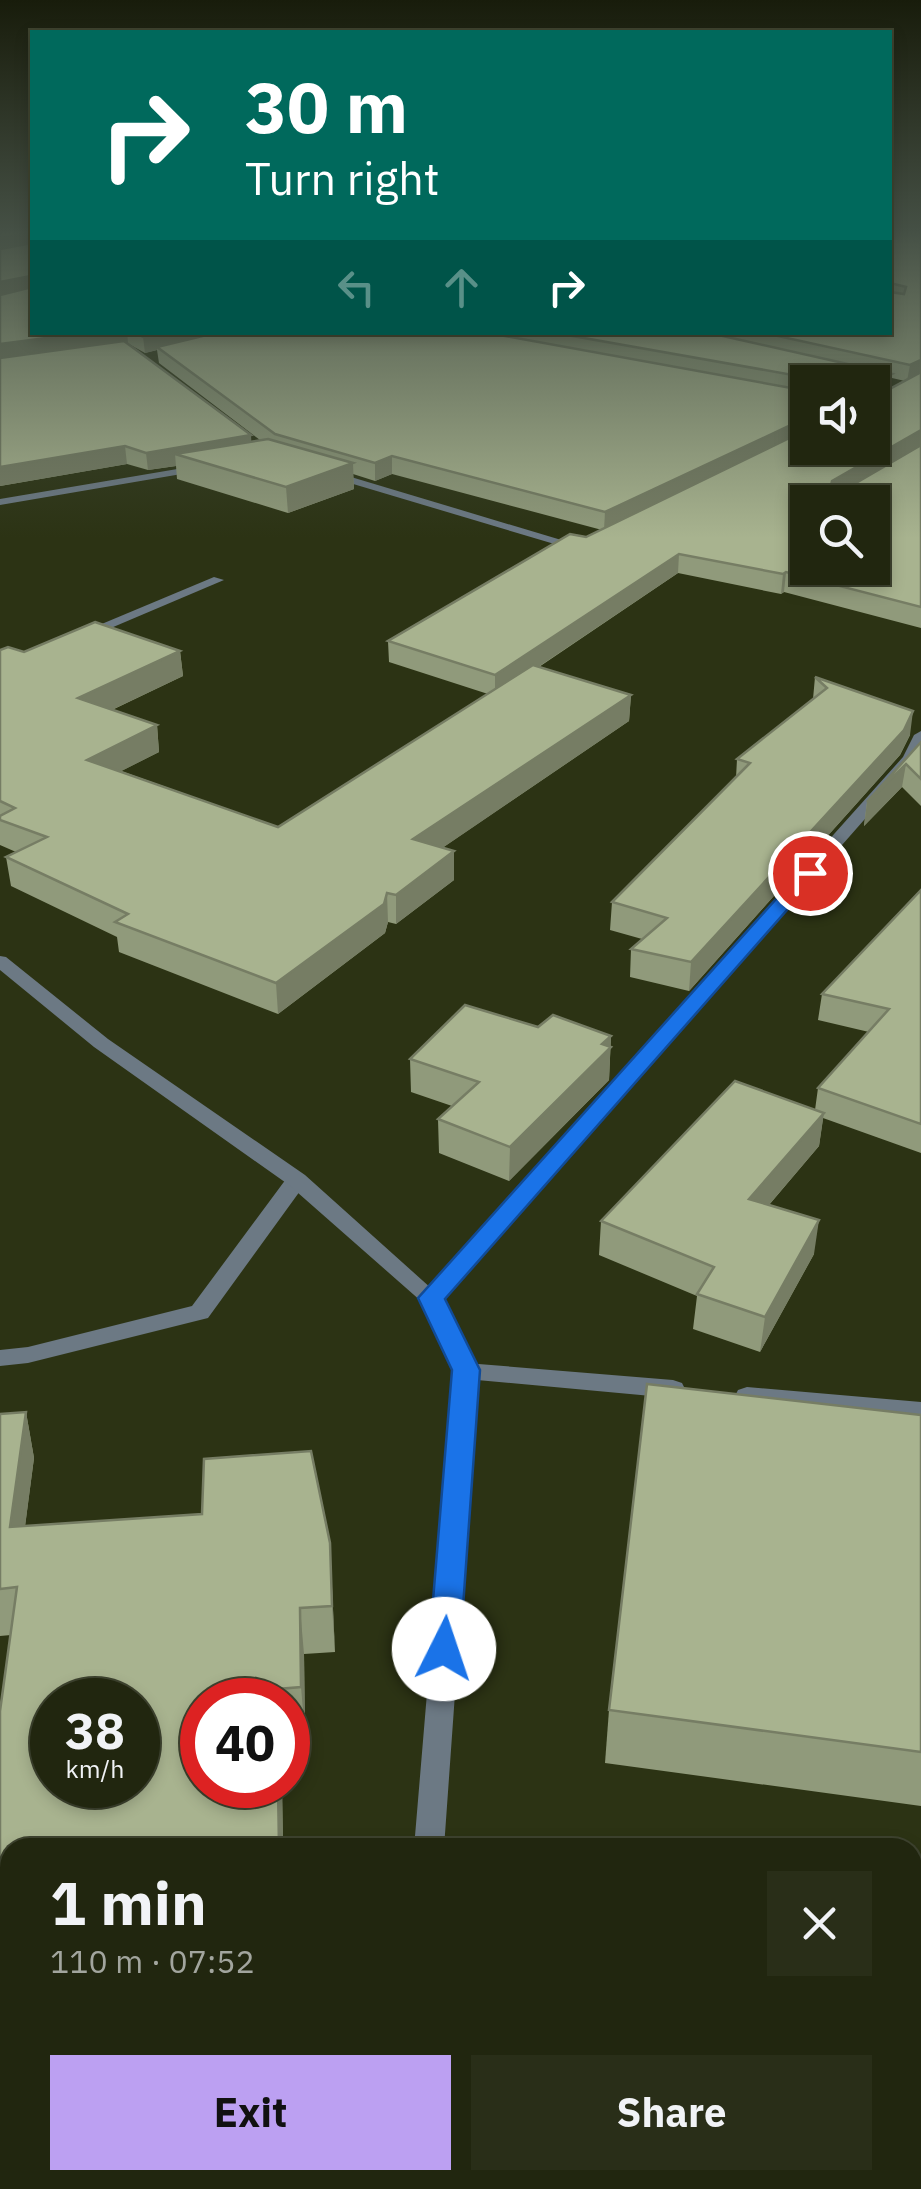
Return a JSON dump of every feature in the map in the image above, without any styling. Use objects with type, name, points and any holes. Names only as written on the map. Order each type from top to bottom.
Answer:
[{"type":"street","points":[[0,502],[212,466]]},
{"type":"street","points":[[307,468],[584,549],[601,540]]},
{"type":"street","points":[[72,640],[218,580]]},
{"type":"street","points":[[431,1298],[910,759],[921,734]]},
{"type":"street","points":[[0,961],[101,1043],[298,1180],[431,1298],[466,1370],[430,1838]]},
{"type":"street","points":[[0,1358],[200,1312],[298,1180]]},
{"type":"street","points":[[466,1370],[921,1411]]},
{"type":"building","points":[[0,334],[69,335],[0,344]]},
{"type":"building","points":[[921,334],[921,360],[910,365],[774,335]]},
{"type":"building","points":[[207,335],[500,335],[790,388],[790,425],[605,512],[392,456],[375,463],[275,434],[157,347]]},
{"type":"building","points":[[567,335],[718,335],[852,365],[790,365],[790,374]]},
{"type":"building","points":[[124,341],[251,435],[146,453],[125,446],[0,467],[0,358]]},
{"type":"building","points":[[921,372],[921,430],[890,448],[890,389]]},
{"type":"building","points":[[790,438],[790,465],[860,465],[831,485],[790,485],[790,573],[679,554],[495,675],[388,641],[570,534],[586,537]]},
{"type":"building","points":[[268,439],[353,463],[286,487],[175,454]]},
{"type":"building","points":[[921,445],[921,607],[836,585],[890,585],[890,485],[852,485]]},
{"type":"building","points":[[95,622],[180,651],[78,698],[157,725],[87,760],[278,827],[533,665],[631,695],[413,839],[454,851],[396,895],[387,893],[384,904],[276,983],[115,922],[128,914],[6,857],[47,837],[0,820],[0,816],[15,808],[0,801],[0,650],[8,647],[24,652]]},
{"type":"building","points":[[815,677],[913,711],[904,730],[691,962],[631,949],[667,918],[612,902],[750,763],[737,759],[827,688]]},
{"type":"building","points":[[921,742],[921,779],[906,764],[867,802]]},
{"type":"building","points":[[921,890],[921,1124],[818,1088],[889,1009],[822,994]]},
{"type":"building","points":[[465,1005],[538,1027],[553,1015],[611,1036],[602,1044],[611,1047],[510,1147],[438,1119],[479,1082],[410,1059]]},
{"type":"building","points":[[735,1081],[824,1113],[749,1199],[819,1220],[765,1317],[697,1294],[714,1267],[601,1221]]},
{"type":"building","points":[[647,1384],[921,1415],[921,1752],[609,1710]]},
{"type":"building","points":[[26,1412],[10,1527],[202,1514],[204,1459],[311,1451],[330,1543],[332,1606],[300,1608],[301,1678],[180,1678],[180,1808],[278,1808],[279,1838],[0,1838],[0,1711],[17,1587],[0,1589],[0,1414]]},
{"type":"route","points":[[444,1649],[466,1370],[431,1298],[810,873]]}]
